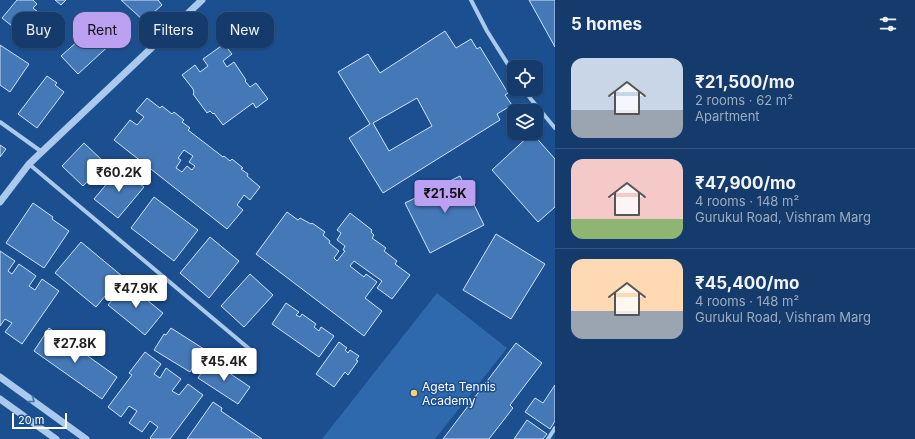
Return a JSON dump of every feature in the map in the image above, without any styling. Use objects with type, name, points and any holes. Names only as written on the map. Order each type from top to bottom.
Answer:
[{"type":"street","points":[[0,202],[29,164],[202,0]]},
{"type":"street","points":[[471,0],[487,31],[507,63]]},
{"type":"street","points":[[529,96],[555,128]]},
{"type":"street","points":[[0,122],[42,152]]},
{"type":"street","points":[[29,164],[253,352]]},
{"type":"street","points":[[0,377],[86,439]]},
{"type":"street","points":[[0,399],[56,439]]},
{"type":"street","points":[[548,439],[555,428]]},
{"type":"shaded area","name":"Ageta Tennis Academy","points":[[437,293],[507,348],[435,439],[322,439]]},
{"type":"building","points":[[17,0],[33,0],[37,4],[33,8],[38,12],[12,12],[12,26],[2,18]]},
{"type":"building","points":[[55,0],[66,0],[61,5]]},
{"type":"building","points":[[121,0],[158,0],[162,5],[154,12],[139,12],[139,16]]},
{"type":"building","points":[[529,0],[555,0],[555,47]]},
{"type":"building","points":[[445,31],[456,48],[471,39],[477,49],[480,47],[507,91],[505,95],[511,104],[507,104],[507,108],[497,114],[500,120],[383,193],[349,138],[370,124],[338,72],[368,54],[380,73]],"holes":[[[417,98],[432,126],[389,151],[373,123]]]},
{"type":"building","points":[[0,45],[29,64],[10,92],[0,85]]},
{"type":"building","points":[[73,45],[73,48],[106,48],[78,74],[61,56]]},
{"type":"building","points":[[218,48],[227,48],[232,54],[223,61],[227,67],[234,62],[250,87],[256,83],[268,99],[256,108],[253,103],[223,125],[214,113],[213,114],[210,111],[207,113],[193,94],[193,89],[182,75],[195,65],[200,72],[208,66],[203,59]]},
{"type":"building","points":[[47,76],[57,83],[55,85],[64,92],[37,128],[18,114]]},
{"type":"building","points":[[147,98],[160,108],[162,106],[172,114],[174,112],[184,120],[182,122],[190,128],[188,130],[223,157],[224,156],[230,161],[232,159],[243,168],[241,169],[248,174],[247,176],[260,187],[250,200],[244,195],[237,205],[243,210],[227,229],[114,140],[130,120],[137,125],[144,117],[136,111]],"holes":[[[184,150],[193,156],[189,162],[195,166],[192,170],[187,166],[182,172],[176,168],[181,160],[178,158]]]},
{"type":"building","points":[[524,140],[538,140],[555,159],[555,207],[538,222],[492,170]]},
{"type":"building","points":[[84,143],[105,163],[83,186],[62,166]]},
{"type":"building","points":[[0,145],[6,149],[0,157]]},
{"type":"building","points":[[120,168],[144,187],[118,218],[94,199]]},
{"type":"building","points":[[460,176],[484,225],[430,253],[405,203]]},
{"type":"building","points":[[154,197],[198,230],[174,261],[131,228]]},
{"type":"building","points":[[33,203],[53,217],[52,219],[69,231],[44,268],[6,243]]},
{"type":"building","points":[[287,212],[298,220],[300,218],[311,224],[312,223],[325,232],[323,235],[330,241],[329,243],[339,251],[334,258],[337,261],[345,251],[343,250],[345,246],[337,240],[341,233],[337,230],[350,213],[372,230],[371,232],[374,235],[372,238],[386,248],[384,251],[397,261],[395,264],[410,275],[392,299],[377,288],[382,281],[354,261],[350,266],[364,277],[366,274],[377,282],[365,298],[382,311],[364,336],[256,254]]},
{"type":"building","points":[[496,234],[545,264],[511,319],[463,290]]},
{"type":"building","points":[[210,237],[239,261],[209,298],[180,273]]},
{"type":"building","points":[[81,242],[122,276],[96,307],[55,273]]},
{"type":"building","points":[[0,251],[15,261],[8,271],[12,274],[19,264],[36,276],[29,286],[35,290],[42,279],[59,291],[22,344],[5,332],[12,323],[5,319],[0,326]]},
{"type":"building","points":[[250,274],[273,295],[244,327],[221,306]]},
{"type":"building","points":[[126,283],[163,313],[145,335],[108,305]]},
{"type":"building","points":[[286,303],[299,312],[296,315],[300,317],[302,314],[316,324],[314,327],[319,331],[321,327],[334,336],[319,357],[272,324]]},
{"type":"building","points":[[49,328],[117,377],[102,399],[34,351]]},
{"type":"building","points":[[171,328],[207,351],[200,360],[198,359],[190,372],[154,350],[164,334],[166,335]]},
{"type":"building","points":[[339,342],[347,348],[345,350],[348,353],[350,350],[359,356],[356,360],[358,361],[348,375],[345,372],[334,387],[316,374]]},
{"type":"building","points":[[516,343],[542,363],[510,405],[513,408],[489,439],[443,439]]},
{"type":"building","points":[[145,352],[161,364],[154,374],[160,378],[166,368],[181,379],[172,391],[179,395],[188,384],[203,395],[170,439],[151,439],[150,438],[158,427],[150,421],[142,432],[129,423],[137,411],[129,406],[121,417],[108,407],[132,375],[129,373]]},
{"type":"building","points":[[210,360],[250,387],[238,404],[198,378]]},
{"type":"building","points":[[555,385],[555,421],[550,429],[525,412],[535,398],[543,403]]},
{"type":"building","points":[[213,402],[222,408],[221,411],[262,439],[187,439]]},
{"type":"building","points":[[527,420],[547,434],[543,439],[514,439]]},
{"type":"place","name":"Ageta Tennis Academy","points":[[414,393]]}]
